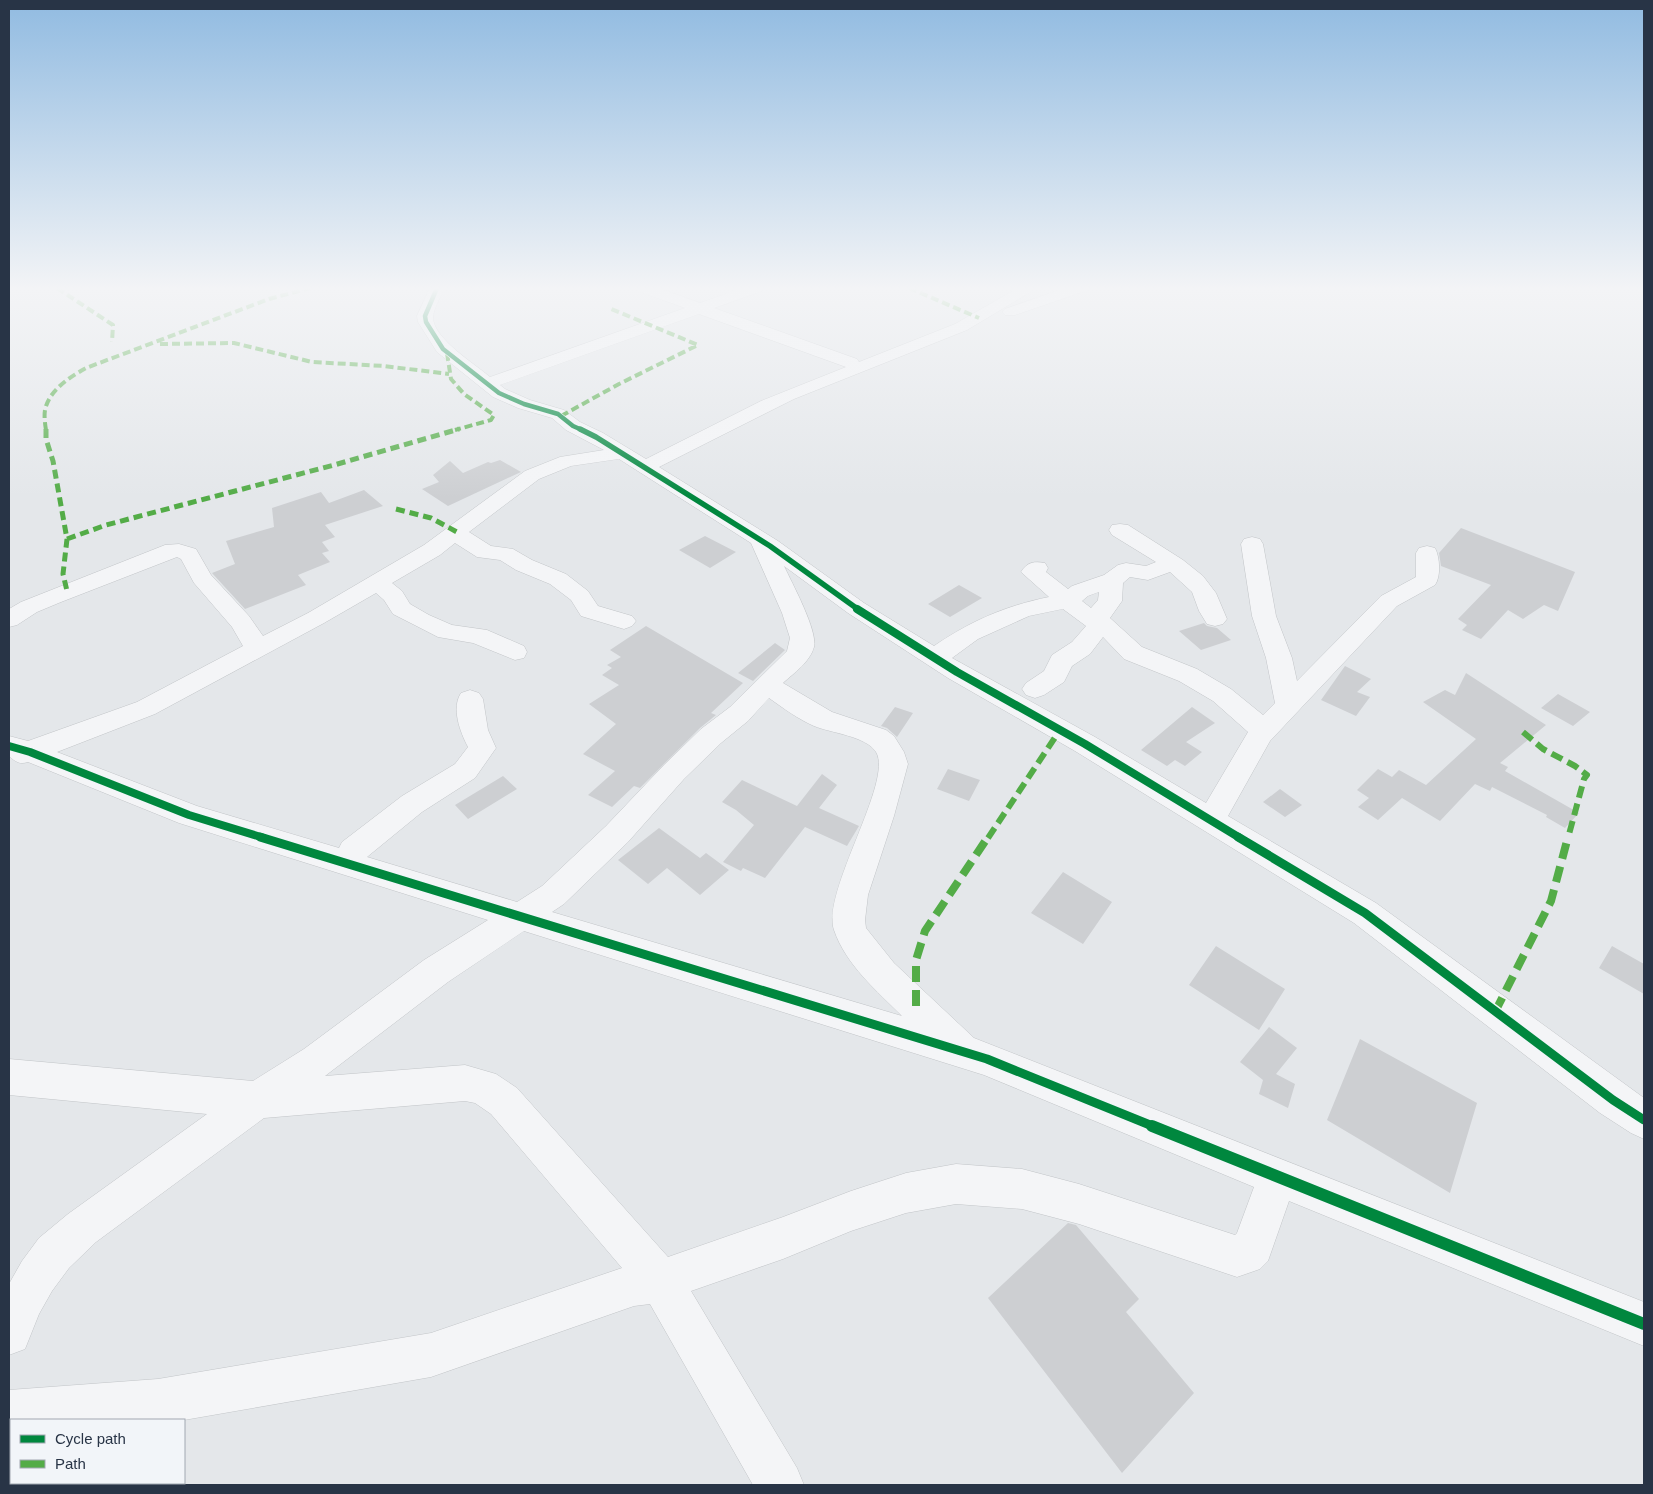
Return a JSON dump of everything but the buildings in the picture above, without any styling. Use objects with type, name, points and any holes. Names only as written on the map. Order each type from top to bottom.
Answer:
[{"type":"street","points":[[453,358],[467,366],[498,393],[524,404],[556,412],[568,423],[645,466],[761,540],[856,608],[935,658],[1085,744],[1364,914],[1410,946],[1605,1094],[1644,1120]]},
{"type":"street","points":[[497,380],[560,358]]},
{"type":"street","points":[[828,358],[852,367],[884,358]]},
{"type":"street","points":[[645,466],[788,396],[877,358]]},
{"type":"street","points":[[16,752],[146,708],[257,649],[378,583],[455,533],[493,503],[539,472],[567,461],[622,453]]},
{"type":"street","points":[[1120,530],[1172,563],[1202,590],[1208,608],[1215,618]]},
{"type":"street","points":[[455,533],[486,552],[505,554],[524,565],[558,579],[580,596],[589,611],[624,621]]},
{"type":"street","points":[[9,1333],[24,1299],[37,1276],[54,1253],[82,1228],[257,1100],[317,1062],[436,970],[521,916],[562,887],[617,834],[674,772],[711,736],[739,714],[798,655],[802,646],[802,638],[794,613],[761,540]]},
{"type":"street","points":[[1252,544],[1264,616],[1279,658],[1289,705]]},
{"type":"street","points":[[9,620],[29,607],[168,552],[181,550],[186,552],[193,561],[198,573],[216,597],[244,625],[254,640],[257,649]]},
{"type":"street","points":[[1211,820],[1264,730],[1389,601],[1427,580],[1427,553]]},
{"type":"street","points":[[935,658],[969,634],[1022,610],[1068,601],[1080,591],[1112,580],[1126,570],[1148,573],[1172,563]]},
{"type":"street","points":[[1037,568],[1032,572],[1068,601],[1105,625],[1133,653],[1188,675],[1209,687],[1222,695],[1264,730]]},
{"type":"street","points":[[1035,689],[1055,676],[1061,661],[1081,648],[1098,627],[1098,615],[1110,601],[1112,580]]},
{"type":"street","points":[[378,583],[394,596],[401,609],[421,620],[447,632],[478,636],[515,652]]},
{"type":"street","points":[[767,684],[801,707],[825,720],[872,734],[885,742],[892,752],[894,764],[850,904],[849,927],[856,943],[872,962],[964,1051]]},
{"type":"street","points":[[350,864],[353,851],[412,804],[465,771],[482,748],[475,735],[470,717],[470,699]]},
{"type":"street","points":[[16,752],[189,815],[987,1059],[1644,1324]]},
{"type":"street","points":[[9,1077],[257,1100],[465,1083],[483,1086],[504,1101],[661,1281],[780,1485]]},
{"type":"street","points":[[9,1413],[158,1402],[431,1355],[634,1285],[661,1281],[906,1193],[956,1184],[1022,1189],[1079,1204],[1237,1256],[1245,1254],[1253,1246],[1277,1177]]},
{"type":"marked path","points":[[67,591],[63,574],[67,539],[53,461],[46,439],[45,410],[53,394],[67,379],[86,368],[113,358]]},
{"type":"marked path","points":[[294,358],[312,362],[384,366],[449,374]]},
{"type":"marked path","points":[[67,539],[106,525],[334,465],[491,420],[494,415],[464,394],[451,379],[448,358]]},
{"type":"marked path","points":[[561,416],[672,358]]},
{"type":"marked path","points":[[396,509],[431,518],[457,532]]},
{"type":"marked path","points":[[916,1006],[916,960],[925,931],[1060,730]]},
{"type":"marked path","points":[[1495,1012],[1551,901],[1584,779],[1587,775],[1575,766],[1543,749],[1523,732]]},
{"type":"cycle path","points":[[455,358],[499,393],[524,404],[558,414],[573,426],[596,437],[707,505],[770,546],[856,608],[957,672],[1085,744],[1365,913],[1613,1100],[1644,1120]]},
{"type":"cycle path","points":[[9,746],[30,752],[189,815],[987,1059],[1644,1324]]}]
